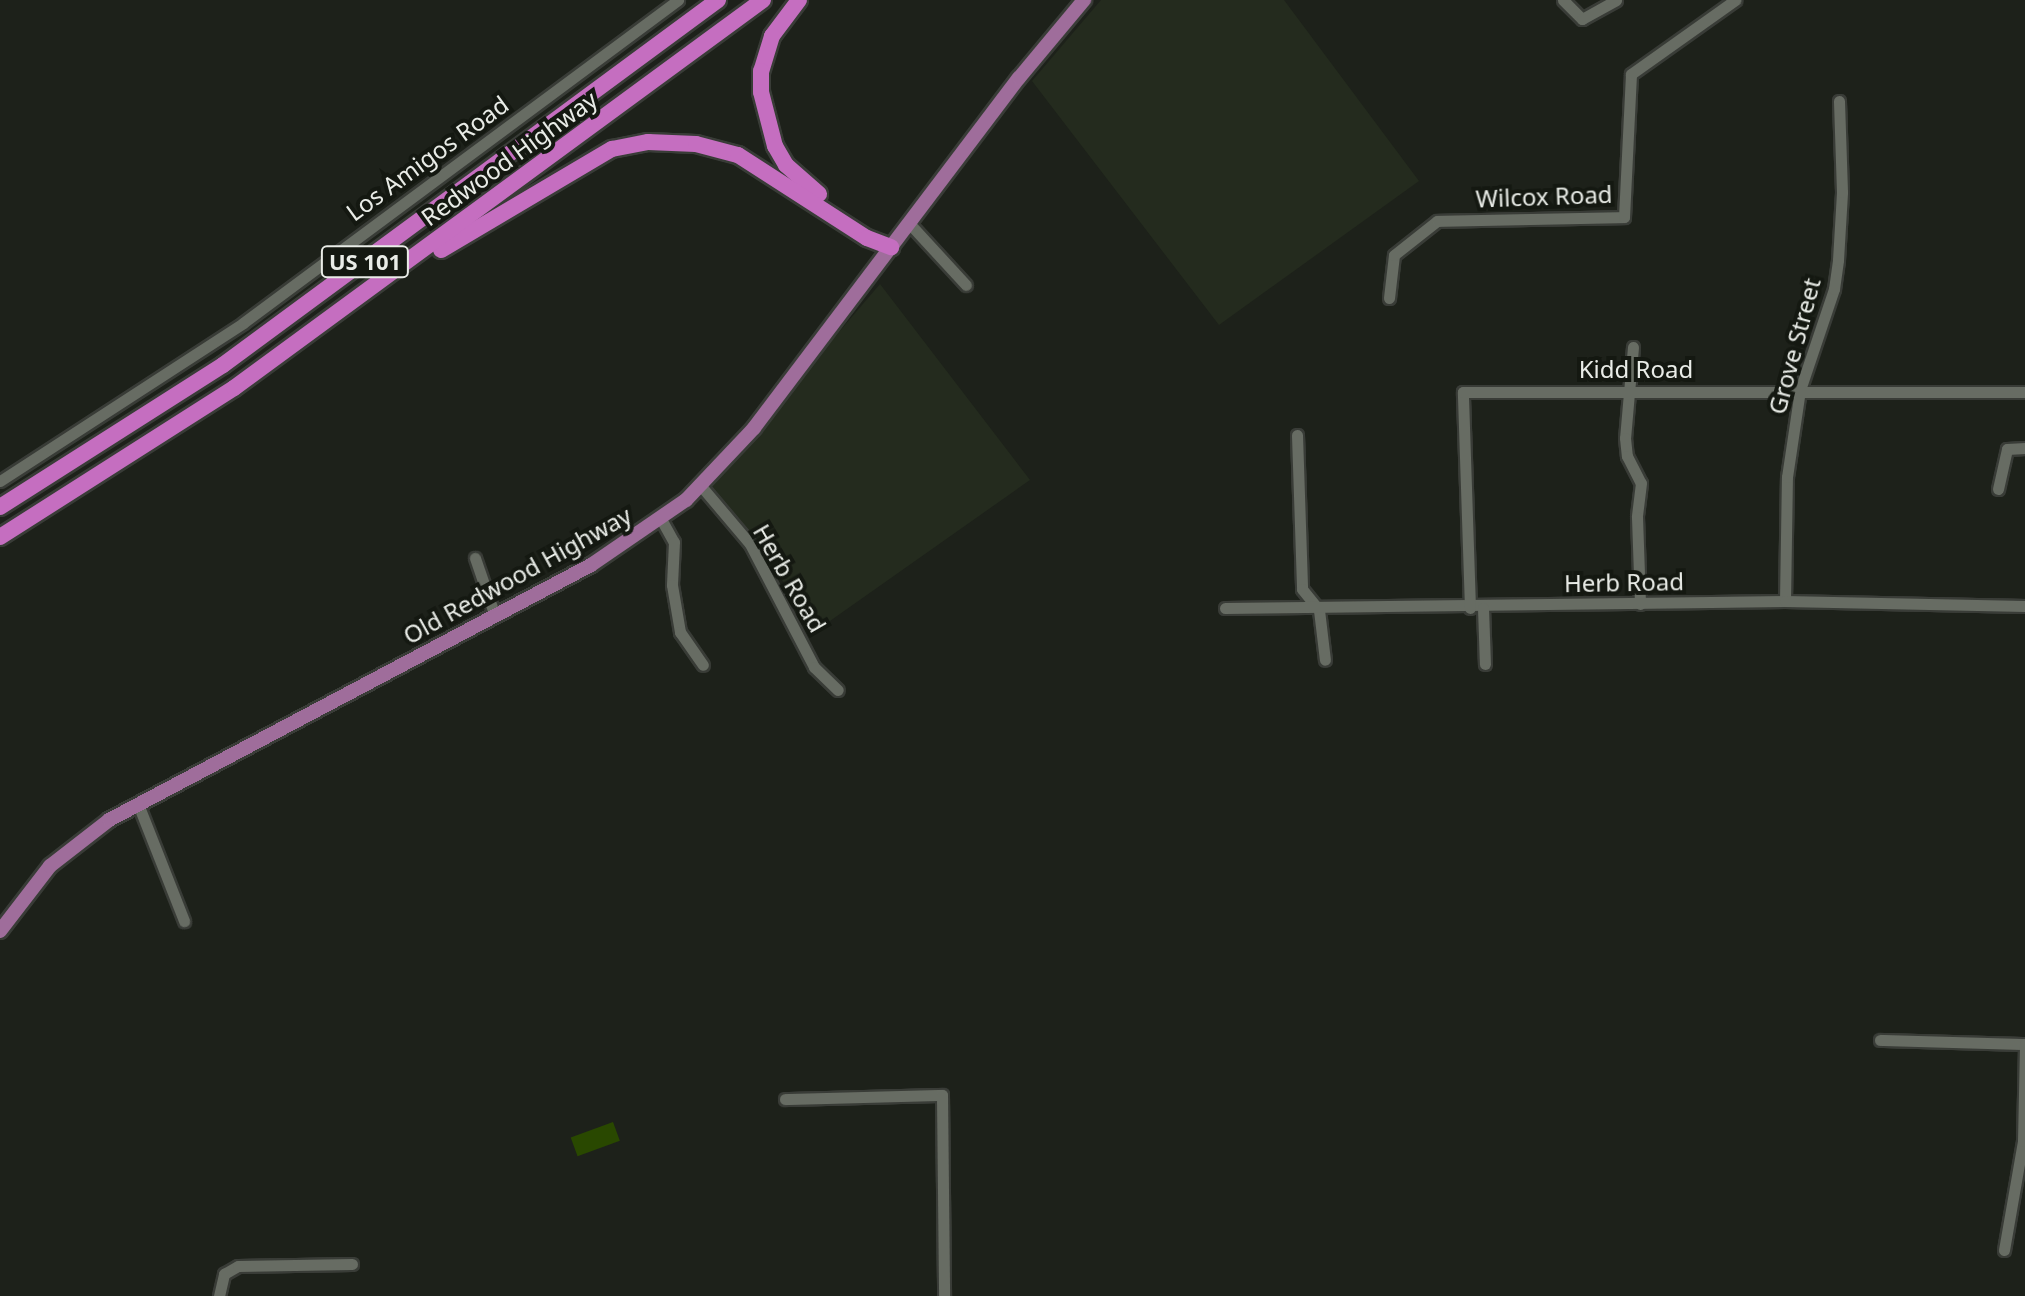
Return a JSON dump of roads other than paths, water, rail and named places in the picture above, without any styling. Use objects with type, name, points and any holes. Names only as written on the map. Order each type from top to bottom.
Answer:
[{"type":"highway","name":"Redwood Highway","points":[[0,507],[223,365],[718,0]]},
{"type":"highway","name":"Redwood Highway","points":[[0,537],[171,432],[366,293],[763,0]]},
{"type":"highway","points":[[799,0],[766,53],[761,92],[768,128],[786,165],[806,186],[891,247]]},
{"type":"highway","points":[[366,293],[612,149],[648,142],[696,144],[738,155],[867,238],[891,247]]},
{"type":"main road","name":"Old Redwood Highway","points":[[0,931],[22,898],[69,848],[138,804],[591,565],[661,519],[701,486],[754,428],[909,223],[1084,0]]},
{"type":"street","name":"Los Amigos Road","points":[[0,481],[243,323],[678,0]]},
{"type":"street","points":[[1563,0],[1582,19],[1616,0]]},
{"type":"street","name":"Wilcox Road","points":[[1389,298],[1394,255],[1437,221],[1624,217],[1631,74],[1735,0]]},
{"type":"street","name":"Grove Street","points":[[1785,601],[1787,477],[1800,390],[1834,289],[1838,260],[1842,192],[1839,101]]},
{"type":"street","points":[[909,223],[966,285]]},
{"type":"street","points":[[1633,347],[1628,390],[1627,456],[1641,483],[1637,517],[1640,604]]},
{"type":"street","name":"Kidd Road","points":[[1470,608],[1463,392],[2025,392]]},
{"type":"street","points":[[1297,435],[1302,589],[1319,610],[1325,660]]},
{"type":"street","points":[[1998,489],[2007,449],[2025,448]]},
{"type":"street","name":"Herb Road","points":[[701,486],[750,544],[808,655],[838,690]]},
{"type":"street","points":[[661,519],[674,542],[672,585],[680,632],[703,665]]},
{"type":"street","points":[[475,558],[495,616]]},
{"type":"street","name":"Herb Road","points":[[1225,608],[1483,608],[1785,601],[2025,606]]},
{"type":"street","points":[[1483,608],[1485,664]]},
{"type":"street","points":[[138,804],[184,921]]},
{"type":"street","points":[[1880,1040],[2025,1044],[2023,1141],[2004,1250]]},
{"type":"street","points":[[785,1099],[942,1095],[944,1296]]},
{"type":"street","points":[[219,1296],[224,1274],[238,1266],[352,1264]]}]
